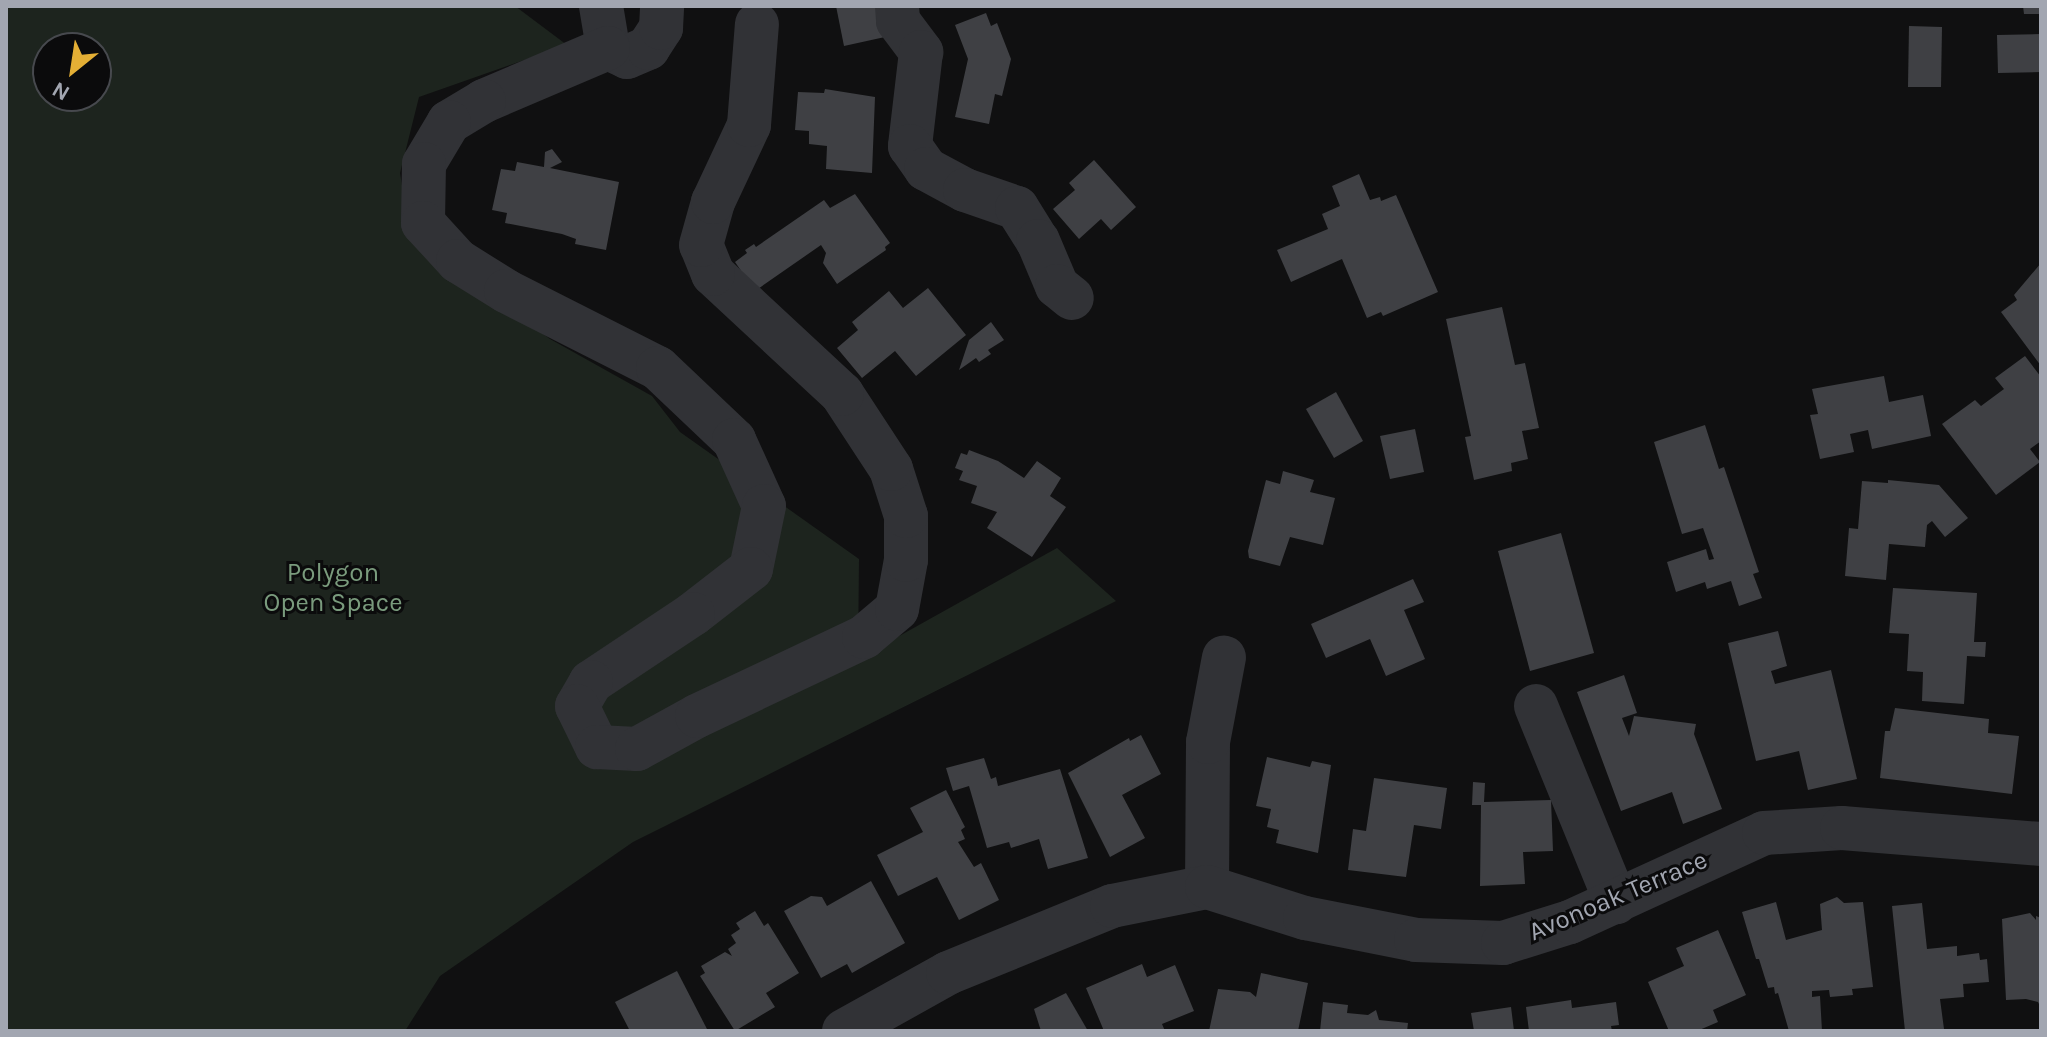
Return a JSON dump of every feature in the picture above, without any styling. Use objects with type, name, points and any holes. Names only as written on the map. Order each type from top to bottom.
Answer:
[{"type":"street","points":[[662,6],[661,28],[648,48],[627,57],[605,27],[449,122],[424,164],[423,223],[458,261],[506,291],[658,368],[734,440],[764,506],[751,569],[693,614],[591,682],[577,706],[597,747],[637,749],[697,716],[864,637],[897,609],[906,560],[906,516],[883,457],[842,394],[713,274],[701,245],[713,202],[749,125],[757,24]]},
{"type":"street","points":[[897,6],[898,21],[921,52],[910,146],[926,169],[965,190],[1017,208],[1038,241],[1057,286],[1072,298]]},
{"type":"street","points":[[1207,887],[1208,742],[1224,657]]},
{"type":"street","points":[[1536,706],[1616,902]]},
{"type":"street","name":"Avonoak Terrace","points":[[844,1031],[948,973],[1112,906],[1207,887],[1305,918],[1430,941],[1503,943],[1570,922],[1764,833],[1842,828],[2041,844]]},
{"type":"green space","name":"Polygon Open Space","points":[[6,6],[515,6],[567,45],[419,97],[400,173],[411,240],[550,339],[652,396],[680,432],[859,559],[858,659],[1057,548],[1116,601],[633,842],[440,976],[405,1031],[6,1031]]},
{"type":"building","points":[[836,6],[878,6],[885,37],[844,46]]},
{"type":"building","points":[[2023,6],[2041,6],[2041,14],[2024,14]]},
{"type":"building","points":[[986,13],[991,26],[997,23],[1011,59],[1002,96],[995,94],[989,124],[955,117],[968,59],[955,25]]},
{"type":"building","points":[[1909,26],[1942,27],[1941,87],[1908,87]]},
{"type":"building","points":[[2041,34],[2041,72],[1998,73],[1997,35]]},
{"type":"building","points":[[825,89],[875,97],[872,173],[826,169],[827,146],[809,144],[809,131],[795,130],[798,92],[824,93]]},
{"type":"building","points":[[552,149],[562,162],[550,168],[619,182],[606,250],[575,244],[576,239],[562,234],[505,223],[507,213],[492,210],[501,169],[515,171],[517,162],[544,167],[545,152]]},
{"type":"building","points":[[1094,160],[1136,207],[1111,230],[1101,219],[1079,239],[1053,209],[1075,190],[1069,183]]},
{"type":"building","points":[[1359,174],[1370,200],[1380,197],[1381,201],[1396,195],[1438,292],[1383,316],[1381,312],[1367,318],[1342,259],[1291,282],[1277,250],[1328,229],[1322,214],[1340,206],[1332,186]]},
{"type":"building","points":[[855,194],[890,243],[886,250],[837,284],[823,263],[826,253],[821,245],[755,291],[735,262],[747,253],[745,250],[754,244],[756,247],[824,200],[830,208]]},
{"type":"building","points":[[2041,263],[2041,366],[2001,312],[2017,300],[2014,295]]},
{"type":"building","points":[[928,288],[966,335],[916,376],[895,351],[862,378],[837,348],[858,330],[852,322],[889,291],[903,308]]},
{"type":"building","points":[[1502,307],[1515,365],[1525,363],[1539,428],[1522,431],[1528,459],[1511,463],[1512,471],[1474,480],[1465,437],[1471,436],[1446,319]]},
{"type":"building","points":[[991,322],[1004,340],[988,350],[991,354],[979,362],[976,358],[959,370],[969,340]]},
{"type":"building","points":[[2025,356],[2041,377],[2041,441],[2030,449],[2040,462],[1996,495],[1942,424],[1975,400],[1981,406],[2004,389],[1995,378]]},
{"type":"building","points":[[1884,376],[1889,402],[1923,395],[1931,436],[1872,449],[1868,430],[1850,434],[1854,452],[1820,459],[1810,415],[1818,414],[1812,389]]},
{"type":"building","points":[[1336,392],[1363,441],[1334,458],[1306,409]]},
{"type":"building","points":[[1705,425],[1719,469],[1724,467],[1759,572],[1753,574],[1762,598],[1739,606],[1731,581],[1707,589],[1705,582],[1676,592],[1667,562],[1706,549],[1709,560],[1714,559],[1703,528],[1682,534],[1654,442]]},
{"type":"building","points":[[1415,429],[1424,472],[1390,479],[1380,436]]},
{"type":"building","points":[[969,450],[998,461],[1024,478],[1037,461],[1061,478],[1050,496],[1066,507],[1032,557],[987,528],[997,512],[971,503],[977,486],[959,480],[963,471],[955,468],[961,453],[967,455]]},
{"type":"building","points":[[1283,471],[1314,480],[1310,492],[1335,498],[1323,545],[1290,537],[1280,566],[1249,558],[1248,551],[1266,480],[1280,484]]},
{"type":"building","points":[[1888,480],[1939,485],[1968,518],[1945,537],[1932,521],[1927,525],[1925,547],[1889,544],[1886,580],[1845,576],[1849,528],[1858,529],[1862,481],[1888,483]]},
{"type":"building","points":[[1561,533],[1594,653],[1530,671],[1498,551]]},
{"type":"building","points":[[1413,579],[1424,602],[1404,610],[1425,659],[1386,676],[1370,639],[1326,658],[1311,624]]},
{"type":"building","points":[[1893,588],[1977,593],[1974,642],[1986,642],[1985,657],[1967,656],[1964,704],[1922,701],[1923,672],[1907,671],[1909,634],[1889,633]]},
{"type":"building","points":[[1778,631],[1787,666],[1771,671],[1775,684],[1831,670],[1857,779],[1808,790],[1799,751],[1756,761],[1728,643]]},
{"type":"building","points":[[1624,675],[1637,713],[1622,718],[1629,736],[1634,716],[1696,724],[1694,734],[1722,809],[1683,824],[1672,792],[1621,811],[1577,692]]},
{"type":"building","points":[[1895,708],[1989,719],[1988,733],[2019,736],[2012,794],[1880,778],[1885,731],[1890,731]]},
{"type":"building","points":[[1141,735],[1161,774],[1122,795],[1145,838],[1110,857],[1068,773],[1129,738],[1130,741]]},
{"type":"building","points":[[1267,757],[1310,767],[1312,761],[1331,765],[1318,853],[1276,843],[1279,830],[1267,827],[1271,809],[1256,806]]},
{"type":"building","points":[[984,758],[991,779],[996,777],[998,786],[1060,769],[1088,858],[1048,869],[1039,839],[1011,848],[1009,842],[987,848],[969,786],[953,791],[946,768]]},
{"type":"building","points":[[1374,778],[1447,788],[1441,829],[1414,825],[1406,877],[1348,870],[1353,829],[1366,831]]},
{"type":"building","points":[[1473,782],[1485,783],[1484,802],[1551,800],[1553,851],[1523,852],[1525,884],[1480,886],[1481,805],[1472,805]]},
{"type":"building","points":[[946,790],[965,827],[961,830],[965,839],[958,842],[974,867],[981,863],[999,900],[959,920],[937,877],[898,896],[877,855],[923,832],[910,808]]},
{"type":"building","points":[[871,881],[905,943],[852,973],[847,964],[821,978],[784,911],[811,896],[822,897],[827,906]]},
{"type":"building","points":[[1837,897],[1844,903],[1863,902],[1873,987],[1852,989],[1853,995],[1830,997],[1829,990],[1812,991],[1812,997],[1820,996],[1822,1031],[1789,1031],[1778,993],[1775,994],[1774,987],[1768,988],[1759,959],[1756,959],[1742,912],[1776,902],[1786,940],[1822,930],[1820,904]]},
{"type":"building","points":[[1922,903],[1927,949],[1957,946],[1957,956],[1979,953],[1980,960],[1987,959],[1989,982],[1963,984],[1964,997],[1940,999],[1944,1029],[1905,1031],[1892,906]]},
{"type":"building","points":[[755,911],[764,926],[768,923],[799,973],[766,993],[775,1007],[735,1031],[700,976],[705,973],[701,966],[725,952],[732,956],[728,949],[736,943],[731,935],[740,929],[736,923]]},
{"type":"building","points":[[2030,913],[2036,920],[2036,916],[2041,918],[2041,1008],[2038,1002],[2026,999],[2006,1000],[2002,919]]},
{"type":"building","points":[[1718,930],[1746,995],[1713,1010],[1718,1022],[1697,1031],[1669,1031],[1648,982],[1684,966],[1676,948]]},
{"type":"building","points":[[1142,964],[1147,977],[1175,965],[1194,1011],[1162,1024],[1165,1031],[1104,1031],[1086,988]]},
{"type":"building","points":[[677,971],[708,1031],[630,1031],[615,1002]]},
{"type":"building","points":[[1261,973],[1308,983],[1298,1031],[1209,1031],[1218,989],[1250,992],[1256,997]]},
{"type":"building","points":[[1066,993],[1088,1031],[1041,1031],[1034,1009]]},
{"type":"building","points":[[1571,1000],[1572,1008],[1616,1002],[1619,1025],[1611,1026],[1612,1031],[1529,1031],[1526,1007]]},
{"type":"building","points":[[1323,1002],[1348,1005],[1347,1013],[1368,1015],[1376,1010],[1379,1020],[1408,1023],[1407,1031],[1320,1031]]},
{"type":"building","points":[[1511,1007],[1514,1031],[1474,1031],[1471,1013]]}]
